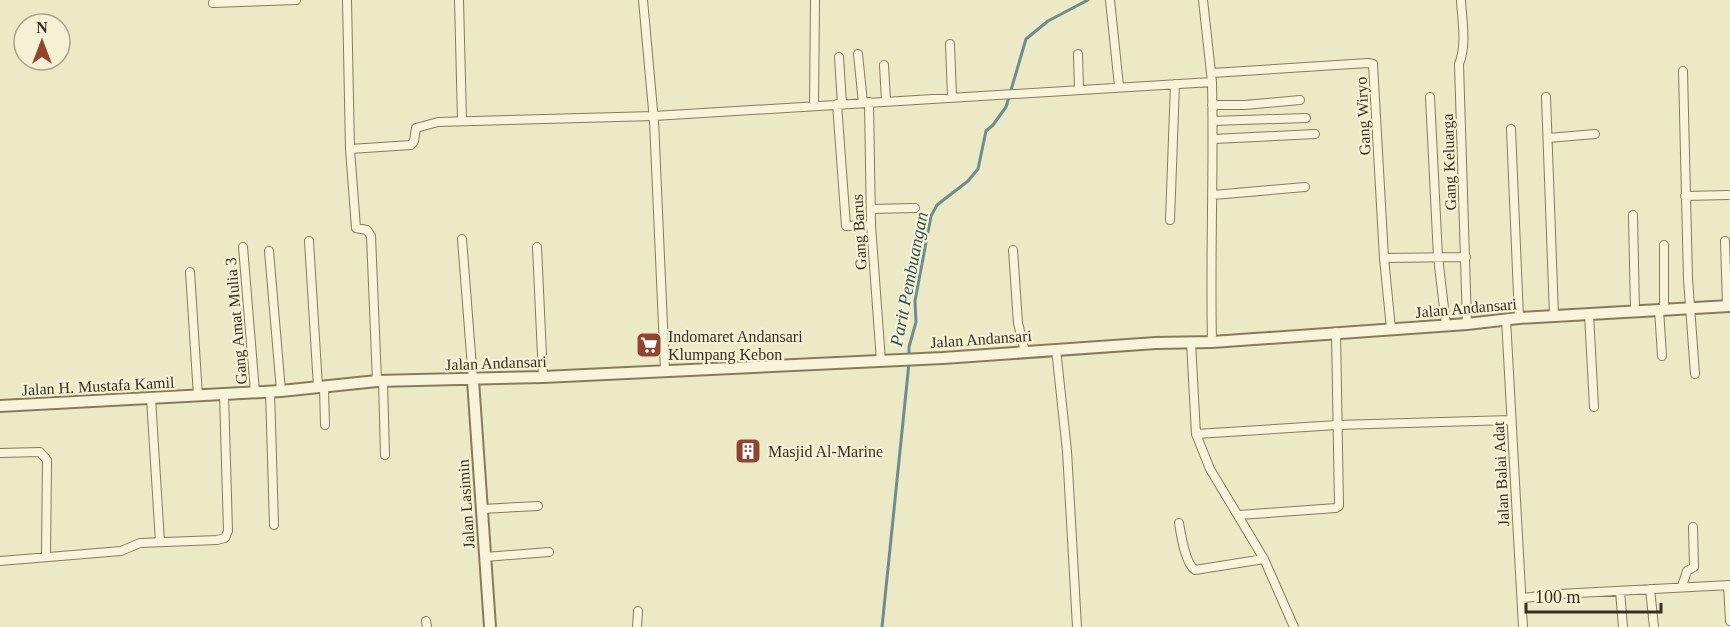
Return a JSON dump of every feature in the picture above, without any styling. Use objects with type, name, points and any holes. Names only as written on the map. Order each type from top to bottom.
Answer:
[{"type":"street","points":[[213,3],[296,0]]},
{"type":"street","points":[[346,0],[356,228],[367,230],[371,236],[385,455]]},
{"type":"street","points":[[459,0],[462,120]]},
{"type":"street","points":[[644,0],[654,116],[665,371]]},
{"type":"street","points":[[814,106],[815,0]]},
{"type":"street","points":[[1110,0],[1119,86]]},
{"type":"street","points":[[1203,0],[1212,78],[1214,140],[1210,260],[1212,342]]},
{"type":"street","name":"Gang Keluarga","points":[[1461,0],[1463,56],[1459,64],[1467,324]]},
{"type":"street","points":[[950,44],[952,97]]},
{"type":"street","name":"Gang Barus","points":[[858,54],[866,103],[871,225],[881,361]]},
{"type":"street","points":[[1078,54],[1079,89]]},
{"type":"street","points":[[839,57],[839,104],[846,226],[871,225]]},
{"type":"street","name":"Gang Wiryo","points":[[1212,78],[1373,64],[1384,258],[1391,329]]},
{"type":"street","points":[[884,65],[886,101]]},
{"type":"street","points":[[1683,71],[1688,279],[1695,374]]},
{"type":"street","points":[[351,149],[411,145],[416,128],[438,122],[462,120],[654,116],[1015,92],[1175,84],[1212,78]]},
{"type":"street","points":[[1170,220],[1175,84]]},
{"type":"street","points":[[1430,97],[1438,257],[1446,325]]},
{"type":"street","points":[[1546,97],[1554,316]]},
{"type":"street","points":[[1212,105],[1245,105],[1300,100]]},
{"type":"street","points":[[1213,121],[1306,118]]},
{"type":"street","points":[[1511,129],[1519,318]]},
{"type":"street","points":[[1214,140],[1315,134]]},
{"type":"street","points":[[1548,138],[1595,134]]},
{"type":"street","points":[[1213,195],[1305,187]]},
{"type":"street","points":[[1686,196],[1728,195]]},
{"type":"street","points":[[871,209],[915,208]]},
{"type":"street","points":[[1633,215],[1635,311]]},
{"type":"street","points":[[462,239],[473,380]]},
{"type":"street","points":[[309,241],[325,425]]},
{"type":"street","points":[[1725,241],[1728,306]]},
{"type":"street","points":[[1662,356],[1661,309],[1664,245]]},
{"type":"street","name":"Gang Amat Mulia 3","points":[[243,247],[255,392]]},
{"type":"street","points":[[537,247],[543,377]]},
{"type":"street","points":[[1013,250],[1018,322],[1025,352]]},
{"type":"street","points":[[269,251],[281,391]]},
{"type":"street","points":[[1384,258],[1466,257]]},
{"type":"street","points":[[190,272],[198,396]]},
{"type":"street","name":"Jalan Andansari","points":[[198,396],[281,391],[380,381],[543,377],[1212,342],[1467,324],[1519,318],[1728,306]]},
{"type":"street","points":[[1589,314],[1594,407]]},
{"type":"street","name":"Jalan Balai Adat","points":[[1506,319],[1523,627]]},
{"type":"street","points":[[1239,515],[1336,508],[1340,502],[1335,332]]},
{"type":"street","points":[[1191,342],[1196,434],[1210,469],[1264,559],[1294,627]]},
{"type":"street","points":[[1056,349],[1067,451],[1077,627]]},
{"type":"street","name":"Jalan Lasimin","points":[[473,380],[490,627]]},
{"type":"street","points":[[270,391],[274,525]]},
{"type":"street","points":[[0,561],[121,550],[140,543],[225,538],[228,531],[225,394]]},
{"type":"street","name":"Jalan H. Mustafa Kamil","points":[[0,406],[198,396]]},
{"type":"street","points":[[151,398],[160,542]]},
{"type":"street","points":[[1196,434],[1337,425],[1511,420]]},
{"type":"street","points":[[0,453],[40,452],[47,460],[46,557]]},
{"type":"street","points":[[482,509],[538,506]]},
{"type":"street","points":[[1179,523],[1181,540],[1191,567],[1196,570],[1264,559]]},
{"type":"street","points":[[1682,586],[1687,571],[1694,567],[1693,526]]},
{"type":"street","points":[[485,557],[549,552]]},
{"type":"street","points":[[1523,598],[1682,586],[1729,585],[1730,621]]},
{"type":"street","points":[[1650,589],[1654,627]]},
{"type":"street","points":[[1620,591],[1623,627]]},
{"type":"street","points":[[637,627],[638,611]]},
{"type":"waterway","name":"Parit Pembuangan","points":[[909,357],[909,347],[916,322],[915,301],[931,216],[937,205],[968,181],[978,169],[986,131],[1006,107],[1026,39],[1048,21],[1088,0]]},
{"type":"waterway","name":"Parit Pembuangan","points":[[882,627],[909,363]]},
{"type":"place","name":"Indomaret Andansari Klumpang Kebon","points":[[649,345]]},
{"type":"place","name":"Masjid Al-Marine","points":[[748,451]]}]
